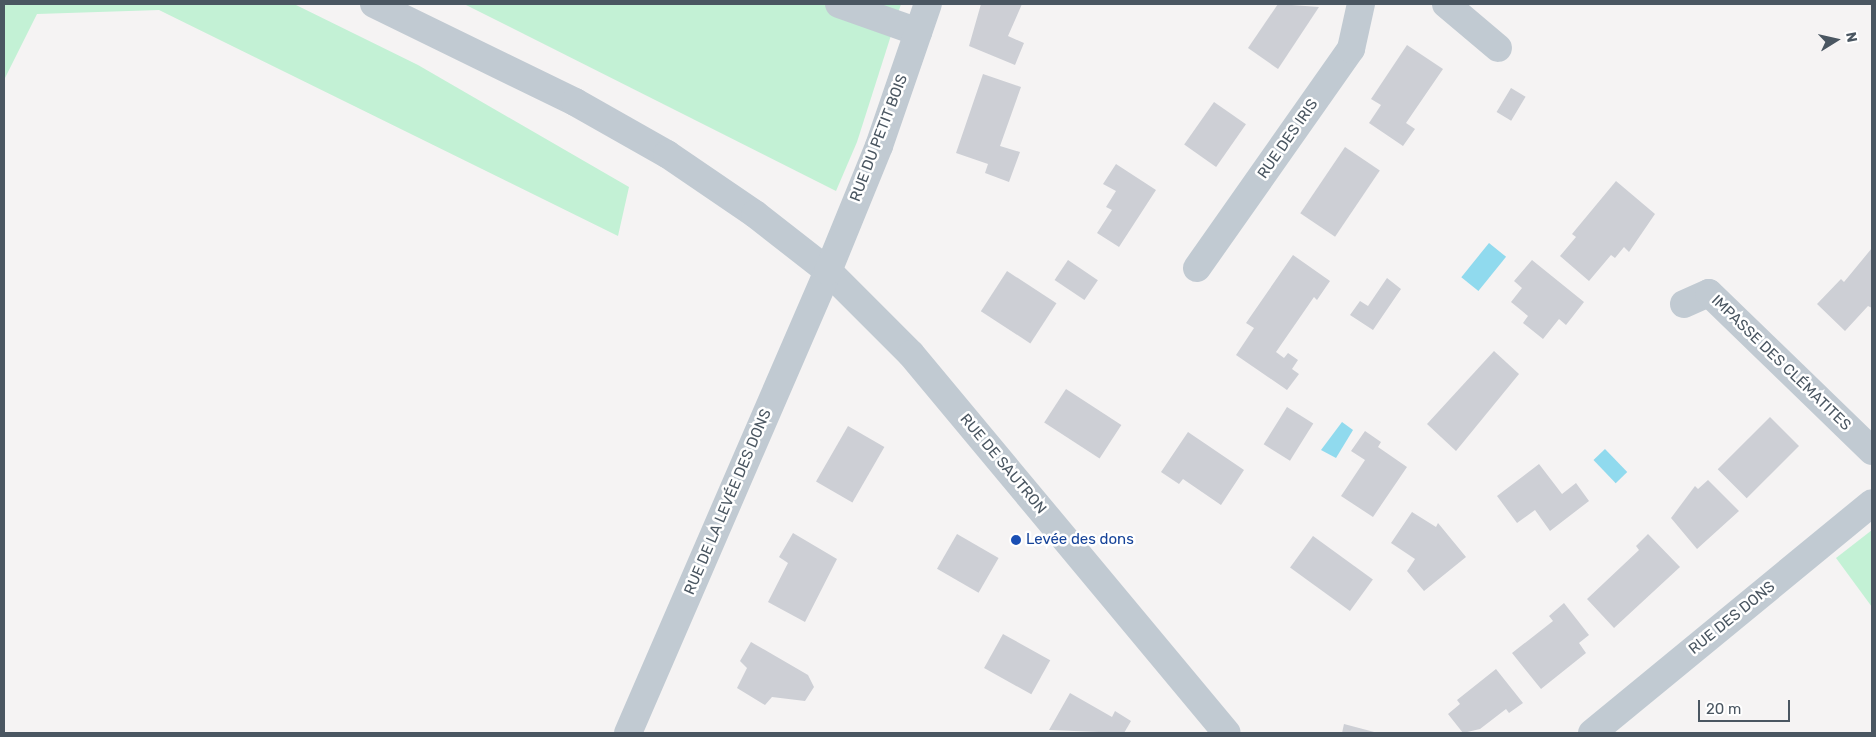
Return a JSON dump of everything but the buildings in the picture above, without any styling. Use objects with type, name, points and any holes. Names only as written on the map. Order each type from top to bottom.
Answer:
[{"type":"street","name":"RUE DE SAUTRON","points":[[374,4],[575,102],[667,154],[755,214],[828,271],[911,354],[1228,733]]},
{"type":"street","points":[[838,4],[918,32]]},
{"type":"street","name":"RUE DU PETIT BOIS","points":[[828,271],[879,146],[928,4]]},
{"type":"street","name":"RUE DES IRIS","points":[[1197,268],[1351,49],[1361,4]]},
{"type":"street","points":[[1446,4],[1498,48]]},
{"type":"street","name":"RUE DE LA LEVÉE DES DONS","points":[[628,733],[828,271]]},
{"type":"street","name":"IMPASSE DES CLÉMATITES","points":[[1684,304],[1709,293],[1872,451]]},
{"type":"street","name":"RUE DES DONS","points":[[1592,733],[1872,503]]},
{"type":"green space","points":[[4,4],[294,4],[418,65],[629,187],[618,236],[159,10],[37,14],[4,80]]},
{"type":"green space","points":[[464,4],[901,4],[857,142],[836,191]]},
{"type":"green space","points":[[1872,530],[1872,607],[1836,558]]},
{"type":"water","points":[[1489,243],[1506,257],[1478,291],[1461,277]]},
{"type":"water","points":[[1342,422],[1353,430],[1336,458],[1321,450]]},
{"type":"water","points":[[1605,449],[1627,472],[1616,483],[1593,460]]},
{"type":"place","name":"Levée des dons","points":[[1016,540]]}]
